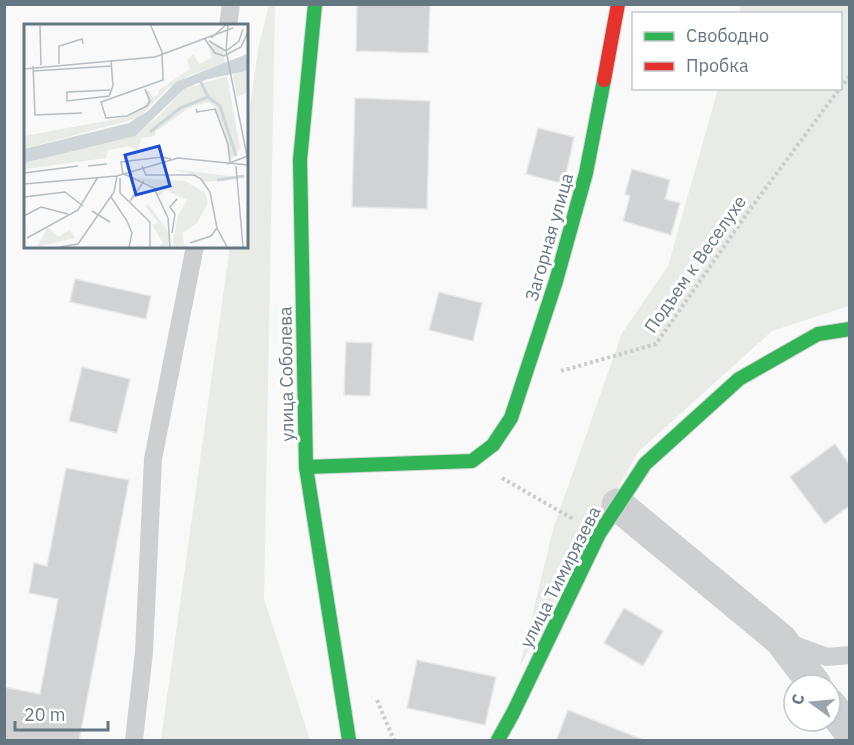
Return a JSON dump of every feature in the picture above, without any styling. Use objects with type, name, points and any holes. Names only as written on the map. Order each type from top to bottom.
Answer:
[{"type":"street","name":"улица Соболева","points":[[315,4],[300,160],[306,467],[349,741]]},
{"type":"street","name":"Загорная улица","points":[[472,461],[493,445],[511,418],[556,281],[586,173],[618,4]]},
{"type":"street","name":"улица Тимирязева","points":[[498,741],[598,534],[645,464],[740,379],[818,334],[849,329]]},
{"type":"street","points":[[306,467],[472,461]]},
{"type":"street","points":[[618,505],[782,640],[806,673]]},
{"type":"lane","points":[[228,24],[231,4]]},
{"type":"lane","points":[[134,741],[144,652],[153,459],[195,248]]},
{"type":"lane","points":[[782,640],[827,657],[849,655]]},
{"type":"path","name":"Подъем к Веселухе","points":[[522,382],[656,344],[751,208],[839,90]]},
{"type":"path","points":[[472,461],[598,534]]},
{"type":"shaded area","points":[[269,5],[275,5],[264,599],[310,740],[161,740],[230,248],[248,248],[248,121],[258,50]]},
{"type":"shaded area","points":[[741,5],[849,5],[849,306],[772,331],[638,452],[520,666],[553,529],[622,333],[668,266],[718,90],[842,90],[842,12],[739,12]]},
{"type":"building","points":[[357,4],[430,4],[428,53],[356,51]]},
{"type":"building","points":[[355,98],[430,101],[427,209],[352,207]]},
{"type":"building","points":[[538,128],[574,137],[564,184],[526,174]]},
{"type":"building","points":[[632,169],[670,180],[665,199],[680,203],[671,235],[623,221],[630,196],[625,194]]},
{"type":"building","points":[[75,279],[151,296],[146,319],[70,302]]},
{"type":"building","points":[[439,292],[482,303],[473,341],[429,330]]},
{"type":"building","points":[[346,342],[372,343],[370,396],[344,395]]},
{"type":"building","points":[[82,367],[130,379],[117,433],[69,421]]},
{"type":"building","points":[[835,444],[849,464],[849,506],[825,524],[790,477]]},
{"type":"building","points":[[66,468],[129,480],[79,741],[4,741],[4,687],[40,694],[58,599],[29,593],[34,563],[47,566]]},
{"type":"building","points":[[624,608],[663,631],[643,666],[604,643]]},
{"type":"building","points":[[417,660],[496,677],[485,725],[407,708]]},
{"type":"building","points":[[568,710],[641,739],[640,741],[556,741]]},
{"type":"traffic: fast","points":[[315,4],[300,160],[306,467],[349,740]]},
{"type":"traffic: fast","points":[[306,467],[472,461],[493,445],[511,418],[556,281],[586,173],[604,80]]},
{"type":"traffic: fast","points":[[498,740],[599,534],[645,464],[739,379],[818,334],[850,329]]},
{"type":"traffic: jam","points":[[604,80],[618,4]]}]
